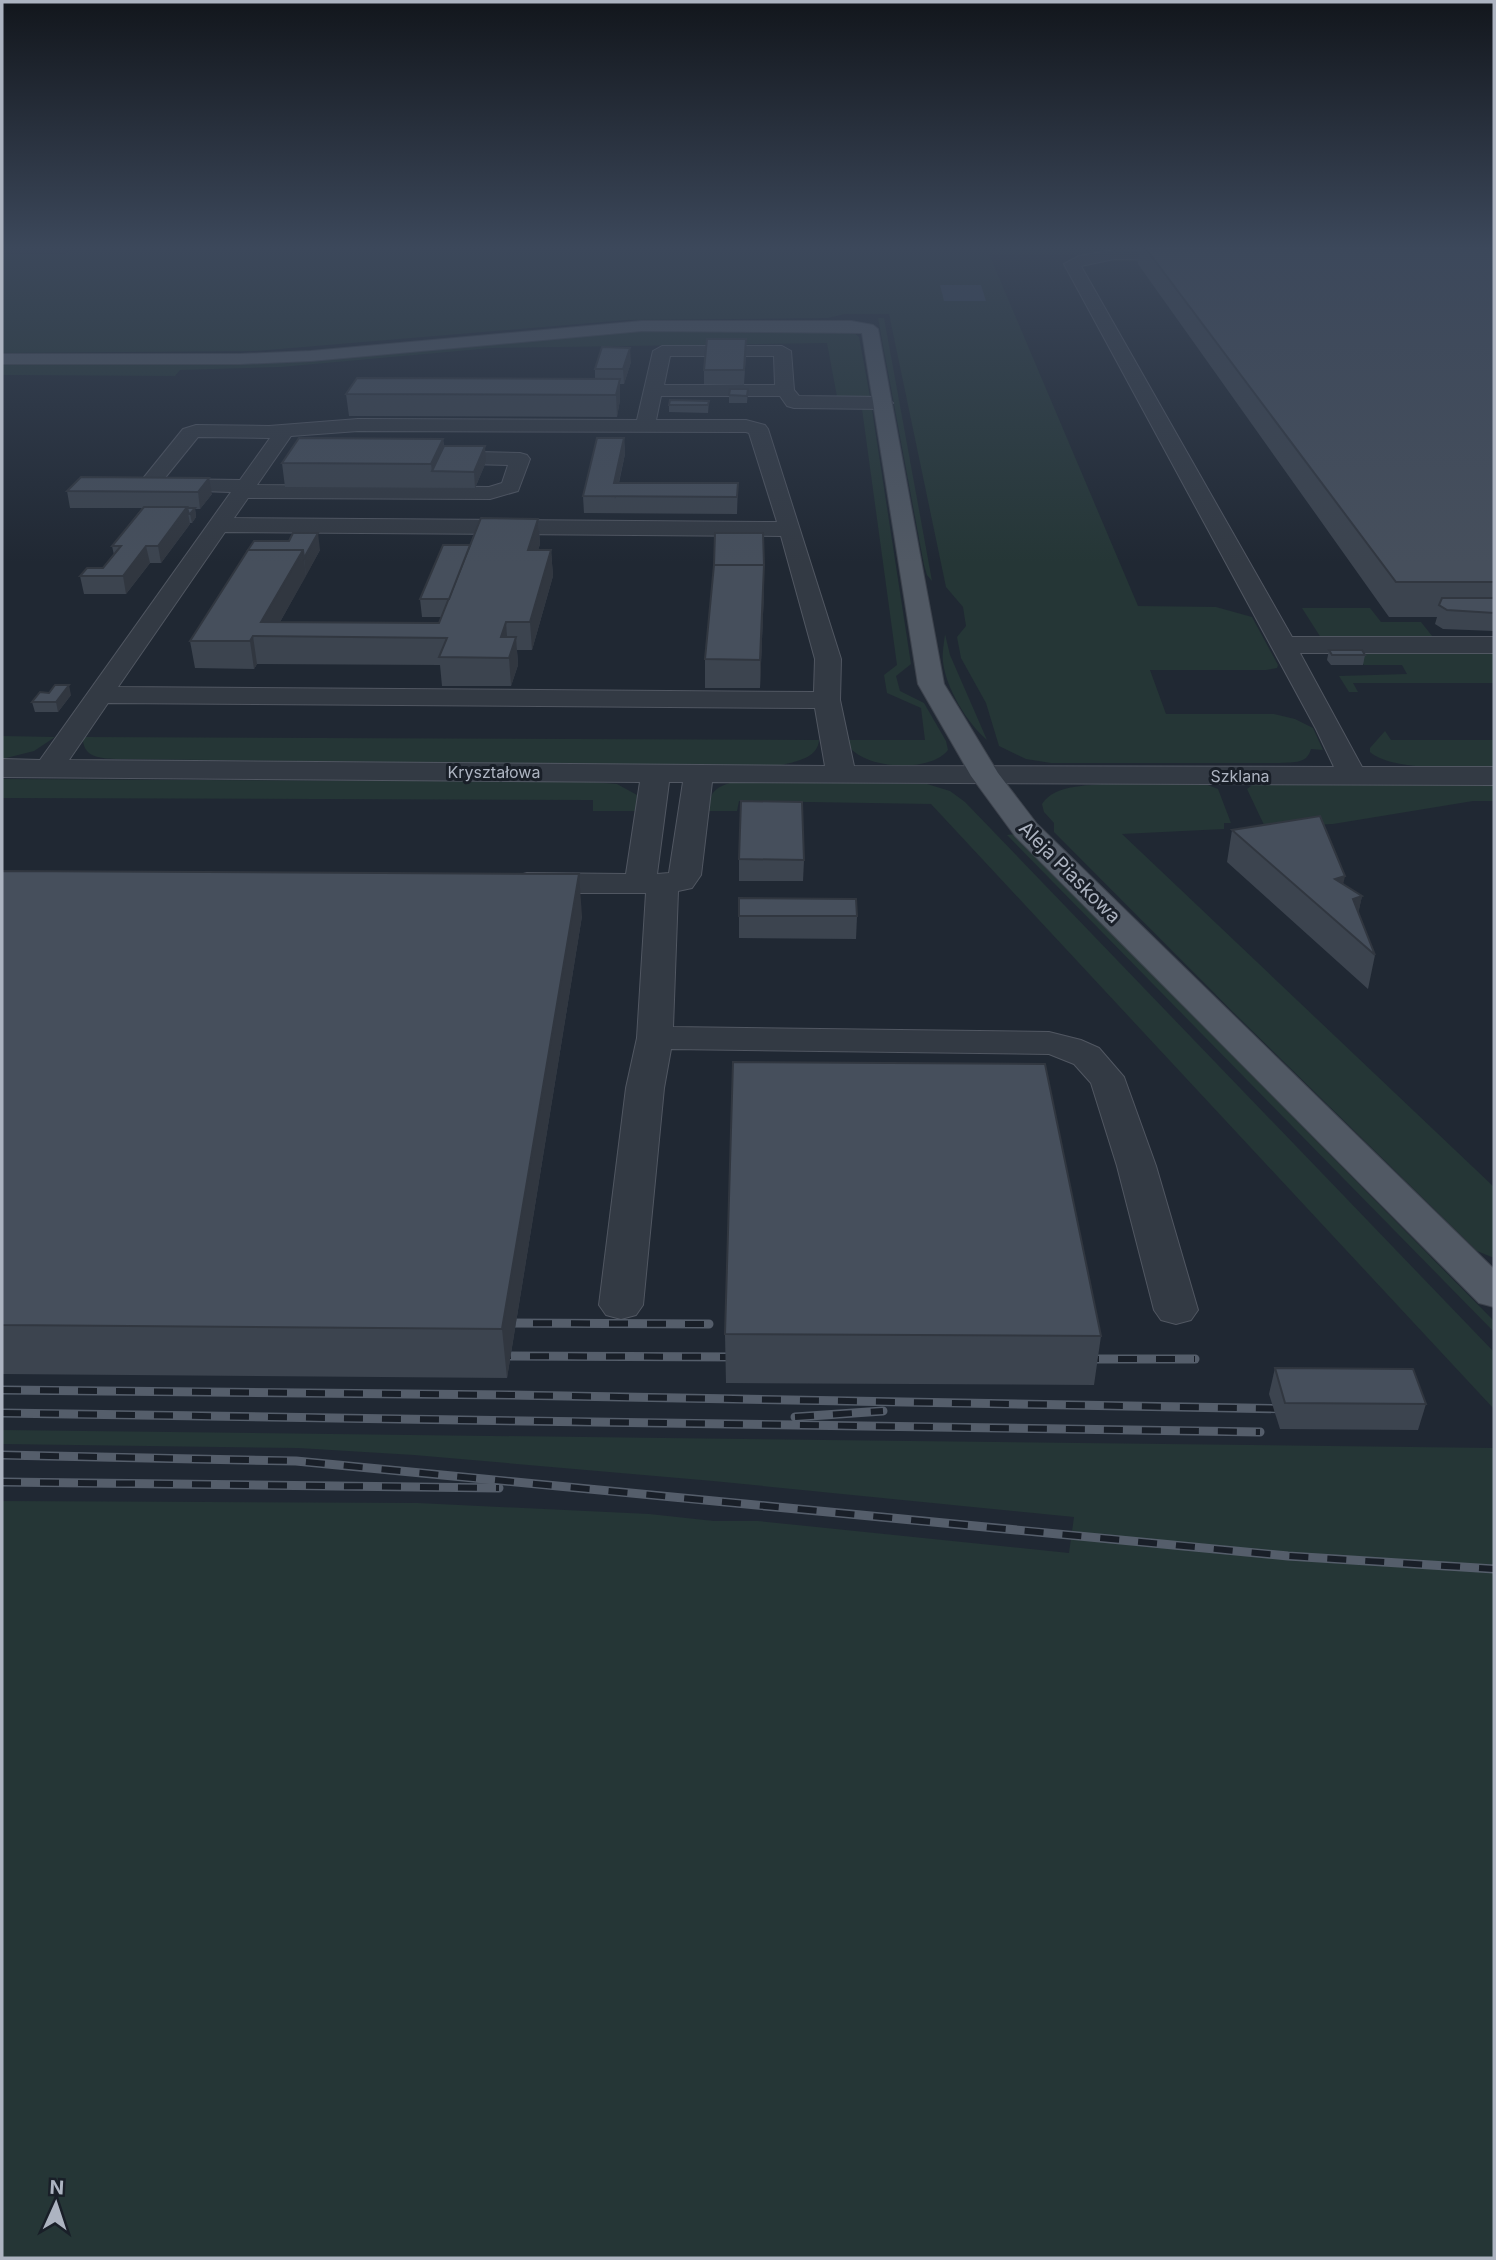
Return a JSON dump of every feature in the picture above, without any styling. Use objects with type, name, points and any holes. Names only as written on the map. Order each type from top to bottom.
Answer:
[{"type":"main road","name":"Aleja Piaskowa","points":[[2,359],[179,360],[310,356],[358,351]]},
{"type":"main road","name":"Aleja Piaskowa","points":[[875,351],[931,684],[985,776],[1026,830],[1490,1284]]},
{"type":"street","points":[[645,426],[662,351]]},
{"type":"street","points":[[779,351],[784,353],[785,391],[794,402],[884,403]]},
{"type":"street","points":[[1120,351],[1330,729],[1352,776]]},
{"type":"street","points":[[653,390],[785,391]]},
{"type":"street","points":[[414,457],[520,459],[511,487],[490,493],[148,485],[191,432],[248,432],[351,425],[752,427],[803,404]]},
{"type":"street","points":[[752,427],[762,433],[828,659],[827,700],[841,773]]},
{"type":"street","points":[[48,769],[285,430]]},
{"type":"street","points":[[209,486],[248,432]]},
{"type":"street","points":[[268,457],[295,457]]},
{"type":"street","points":[[217,525],[790,528]]},
{"type":"street","points":[[1283,645],[1494,645]]},
{"type":"street","points":[[99,695],[827,700]]},
{"type":"street","name":"Kryształowa","points":[[2,768],[985,776]]},
{"type":"street","points":[[621,1305],[645,1088],[655,1038],[651,884],[656,773]]},
{"type":"street","points":[[501,883],[651,884],[681,881],[685,875],[699,774]]},
{"type":"street","name":"Szklana","points":[[985,776],[1494,776]]},
{"type":"street","points":[[655,1038],[1049,1043],[1080,1052],[1096,1064],[1108,1079],[1133,1152],[1176,1310]]},
{"type":"shaded area","points":[[2,351],[197,351],[2,353]]},
{"type":"shaded area","points":[[332,351],[454,351],[281,367],[180,370],[175,376],[2,375],[2,363],[174,363]]},
{"type":"shaded area","points":[[829,351],[862,351],[870,397],[838,402]]},
{"type":"shaded area","points":[[884,351],[890,351],[932,581],[924,565]]},
{"type":"shaded area","points":[[897,351],[1030,351],[1138,606],[1216,607],[1252,617],[1278,665],[1277,668],[1266,670],[1150,670],[1166,714],[1274,714],[1295,719],[1313,728],[1323,750],[1311,749],[1303,760],[1280,763],[1051,763],[1026,759],[999,746],[986,703],[961,658],[957,637],[966,626],[963,607],[946,587]]},
{"type":"shaded area","points":[[839,406],[872,410],[911,664],[896,676],[900,691],[924,703],[946,741],[948,750],[939,758],[926,763],[878,763],[852,750],[845,740],[925,740],[921,708],[887,693],[884,675],[897,665],[862,409],[839,409]]},
{"type":"shaded area","points":[[1302,608],[1370,608],[1381,622],[1421,622],[1436,641],[1323,641]]},
{"type":"shaded area","points":[[945,634],[950,655],[987,740],[965,715],[948,683],[943,659]]},
{"type":"shaded area","points":[[1494,650],[1494,683],[1353,683],[1358,692],[1349,692],[1339,676],[1407,674],[1402,665],[1364,665],[1360,660],[1341,651]]},
{"type":"shaded area","points":[[1385,731],[1391,740],[1494,740],[1494,767],[1447,768],[1395,763],[1370,752],[1370,748]]},
{"type":"shaded area","points":[[2,736],[55,737],[34,751],[2,759]]},
{"type":"shaded area","points":[[85,737],[819,740],[810,756],[778,766],[115,759],[90,754],[84,747]]},
{"type":"shaded area","points":[[2,779],[592,782],[617,784],[637,795],[637,811],[593,811],[593,800],[2,798]]},
{"type":"shaded area","points":[[736,781],[927,784],[950,791],[965,802],[1494,1352],[1494,1409],[931,804],[739,801],[737,811],[708,811],[710,798],[715,790]]},
{"type":"shaded area","points":[[1116,782],[1200,782],[1218,789],[1231,823],[1224,823],[1224,829],[1122,834],[1494,1187],[1494,1258],[1477,1251],[1054,832],[1054,823],[1044,812],[1042,804],[1048,797],[1066,789]]},
{"type":"shaded area","points":[[1494,782],[1494,801],[1473,801],[1333,824],[1265,827],[1247,789],[1255,783]]},
{"type":"shaded area","points":[[1014,834],[1494,1321],[1494,1332],[1007,835]]},
{"type":"shaded area","points":[[2,1430],[1494,1448],[1494,2258],[2,2258],[2,1501],[418,1503],[649,1514],[714,1521],[758,1521],[1069,1553],[1074,1517],[414,1455],[298,1448],[2,1444]]},
{"type":"building","points":[[601,351],[629,351],[623,369],[595,369]]},
{"type":"building","points":[[706,351],[745,351],[744,370],[704,370]]},
{"type":"building","points":[[1223,351],[1494,351],[1494,582],[1396,582]]},
{"type":"building","points":[[357,378],[620,379],[616,395],[346,394]]},
{"type":"building","points":[[730,389],[748,389],[747,396],[729,395]]},
{"type":"building","points":[[670,400],[709,401],[708,405],[669,405]]},
{"type":"building","points":[[299,438],[443,439],[431,464],[282,463]]},
{"type":"building","points":[[597,438],[624,438],[614,483],[738,483],[737,497],[583,496]]},
{"type":"building","points":[[444,446],[485,446],[474,472],[432,471]]},
{"type":"building","points":[[81,477],[209,478],[198,492],[67,491]]},
{"type":"building","points":[[144,507],[187,507],[158,546],[146,546],[123,576],[80,576],[87,568],[103,568],[121,546],[112,546]]},
{"type":"building","points":[[481,518],[538,519],[528,550],[551,550],[530,622],[506,622],[501,637],[516,637],[509,658],[439,657],[447,638],[253,636],[250,641],[190,641],[248,550],[303,550],[261,622],[439,623]]},
{"type":"building","points":[[293,533],[318,533],[304,558],[303,550],[248,550],[254,541],[289,541]]},
{"type":"building","points":[[715,533],[763,533],[764,565],[714,565]]},
{"type":"building","points":[[443,545],[470,545],[449,599],[420,599]]},
{"type":"building","points":[[714,565],[764,565],[760,660],[705,659]]},
{"type":"building","points":[[1442,598],[1494,598],[1494,613],[1447,610],[1439,605]]},
{"type":"building","points":[[1329,650],[1362,650],[1365,655],[1332,655]]},
{"type":"building","points":[[55,685],[69,685],[56,702],[32,702],[40,692],[49,693]]},
{"type":"building","points":[[741,801],[802,802],[804,860],[739,859]]},
{"type":"building","points":[[1320,816],[1345,876],[1335,879],[1362,896],[1353,899],[1375,955],[1232,830]]},
{"type":"building","points":[[2,871],[579,874],[502,1329],[2,1325]]},
{"type":"building","points":[[739,898],[856,899],[857,916],[739,916]]},
{"type":"building","points":[[733,1062],[1045,1064],[1101,1336],[725,1334]]},
{"type":"building","points":[[1275,1368],[1413,1369],[1426,1404],[1285,1403]]},
{"type":"railway","points":[[495,1323],[709,1324]]},
{"type":"railway","points":[[492,1356],[744,1357]]},
{"type":"railway","points":[[1080,1359],[1195,1359]]},
{"type":"railway","points":[[2,1390],[510,1395],[1293,1409]]},
{"type":"railway","points":[[795,1417],[883,1411]]},
{"type":"railway","points":[[2,1413],[1260,1432]]},
{"type":"railway","points":[[2,1455],[296,1461],[1288,1556],[1494,1569]]},
{"type":"railway","points":[[2,1482],[499,1488]]}]
